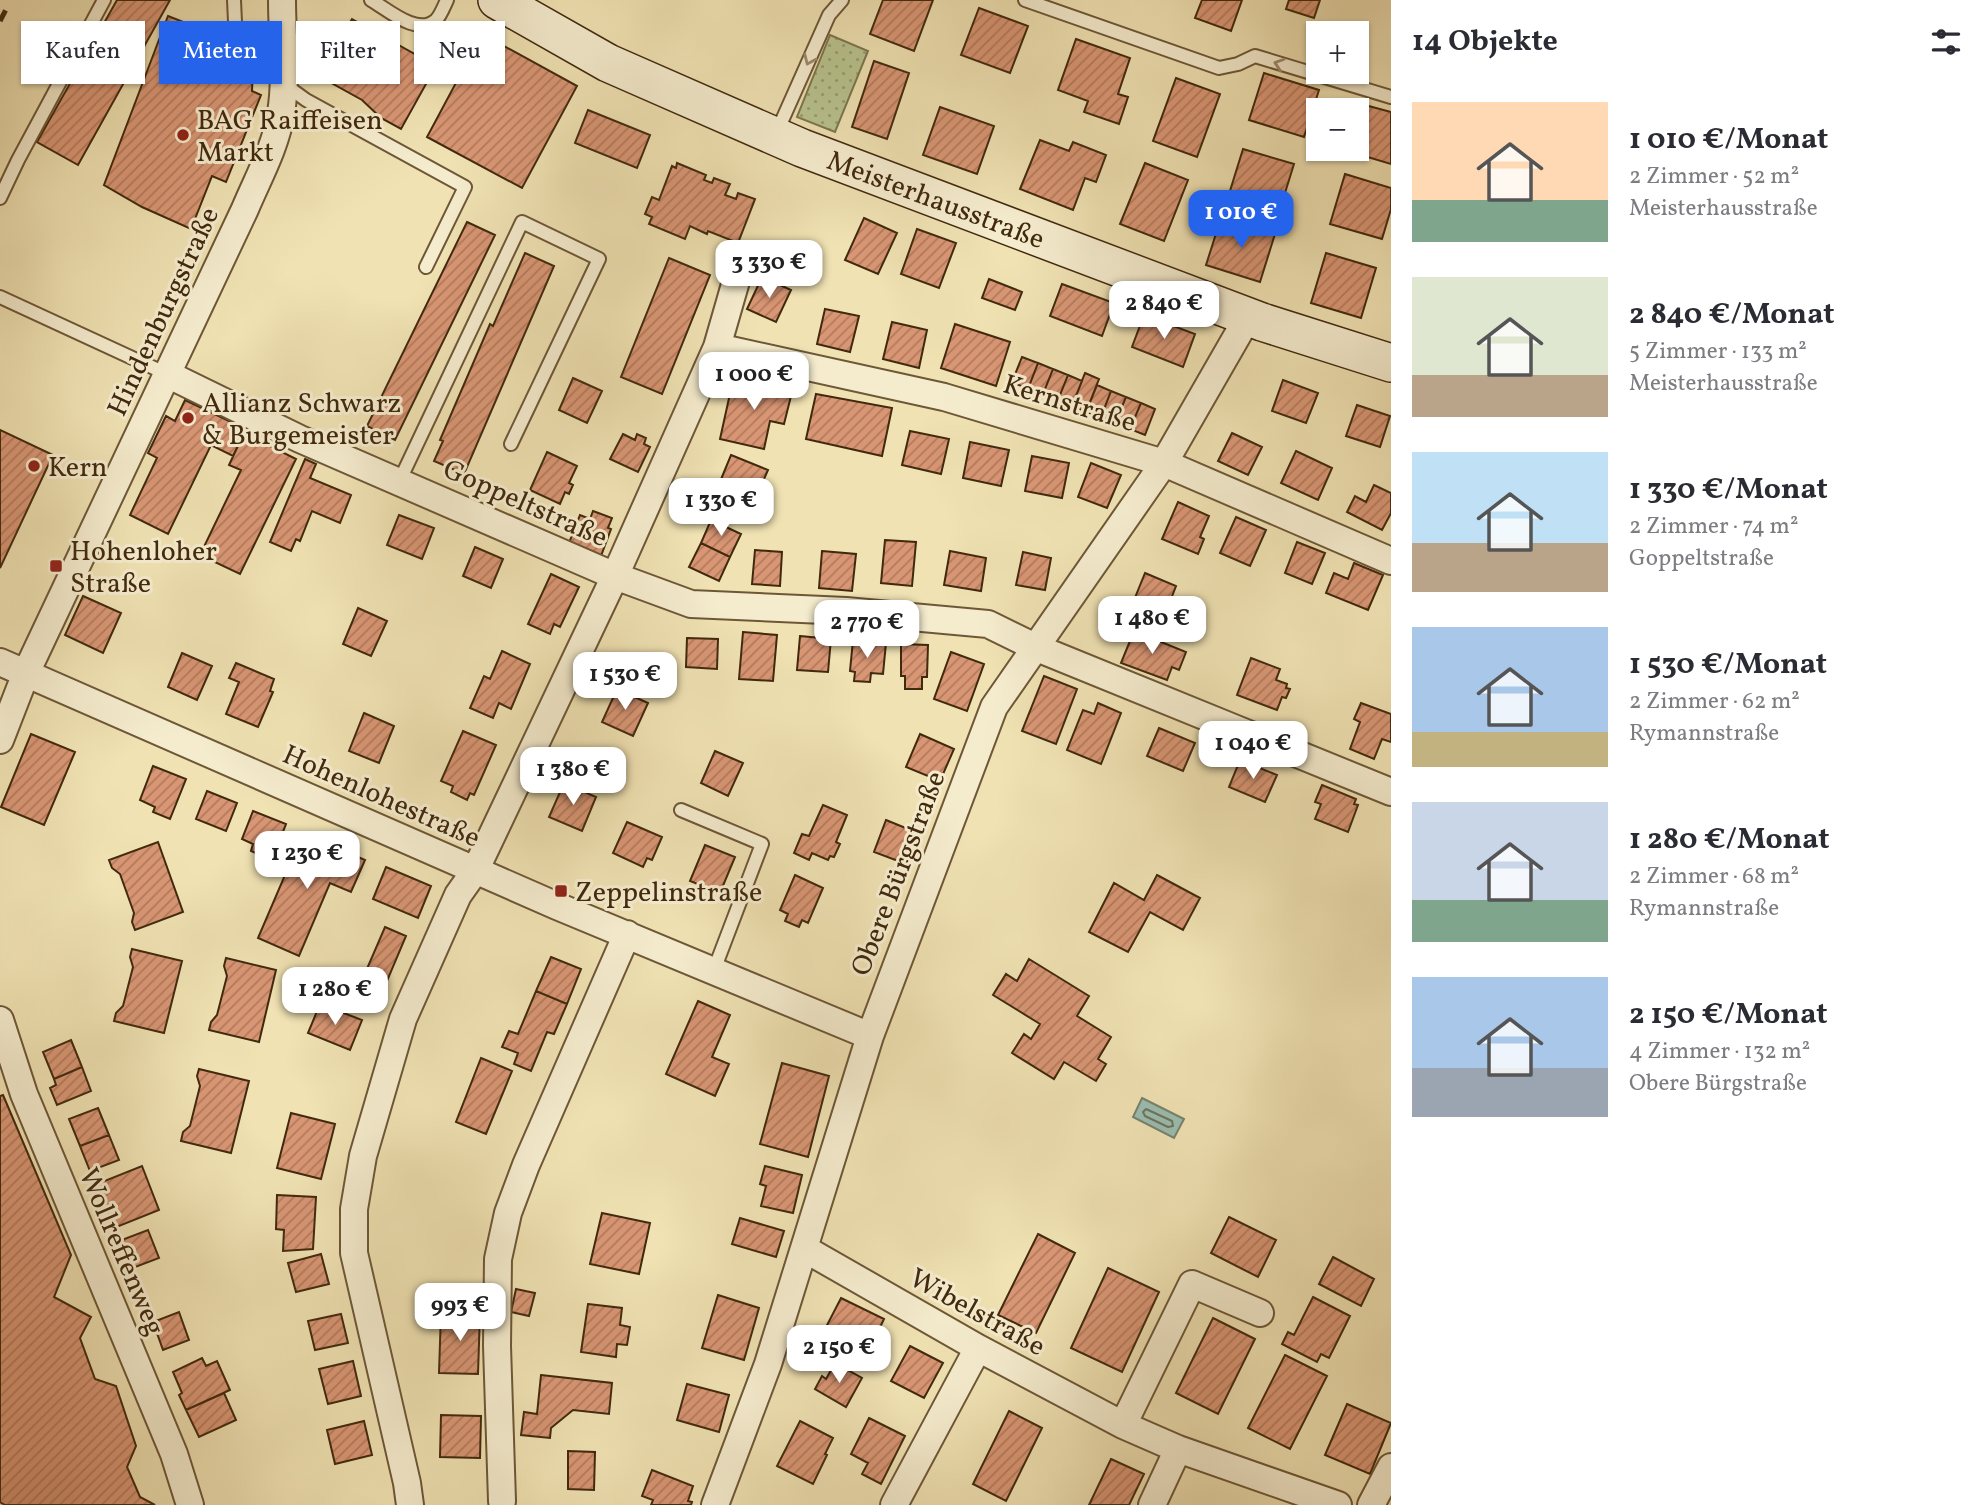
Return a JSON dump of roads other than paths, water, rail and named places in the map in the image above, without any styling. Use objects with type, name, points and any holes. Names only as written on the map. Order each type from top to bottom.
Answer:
[{"type":"street","name":"Hindenburgstraße","points":[[282,0],[282,21]]},
{"type":"street","name":"Meisterhausstraße","points":[[497,0],[608,63],[775,136],[1248,317],[1391,363]]},
{"type":"street","name":"Hindenburgstraße","points":[[26,673],[245,209],[272,145],[281,115],[284,84],[282,46]]},
{"type":"street","points":[[410,1505],[354,1253],[354,1209],[363,1156],[403,1019],[458,895],[475,871],[615,576],[717,347],[736,281]]},
{"type":"street","name":"Obere Bürgstraße","points":[[715,1505],[768,1364],[870,1036],[994,707],[1164,463],[1248,317]]},
{"type":"street","name":"Kernstraße","points":[[717,347],[944,397],[1164,463],[1391,561]]},
{"type":"street","name":"Goppeltstraße","points":[[167,374],[300,439],[615,576],[691,604],[846,611],[988,624],[1037,648],[1391,792]]},
{"type":"street","name":"Hohenlohestraße","points":[[0,662],[475,871],[870,1036]]},
{"type":"street","points":[[0,740],[26,673]]},
{"type":"street","points":[[502,1501],[497,1332],[497,1265],[500,1248],[508,1213],[526,1165],[627,934]]},
{"type":"street","name":"Wollreffenweg","points":[[0,1020],[24,1094],[174,1454],[190,1505]]},
{"type":"street","name":"Wibelstraße","points":[[805,1250],[978,1348],[1123,1425],[1178,1449],[1338,1505]]},
{"type":"street","points":[[1123,1425],[1192,1284],[1260,1313]]},
{"type":"street","points":[[894,1505],[978,1348]]},
{"type":"street","points":[[1152,1505],[1178,1449]]},
{"type":"street","points":[[1371,1505],[1391,1467]]},
{"type":"lane","points":[[0,198],[104,0]]},
{"type":"lane","points":[[234,0],[235,21]]},
{"type":"lane","points":[[371,0],[413,24],[425,26],[436,19],[447,0]]},
{"type":"lane","points":[[775,136],[829,15],[842,0]]},
{"type":"lane","points":[[1025,0],[1219,68],[1238,64],[1255,56],[1391,97]]},
{"type":"lane","points":[[284,84],[306,100],[465,187],[426,267]]},
{"type":"lane","points":[[398,482],[522,222],[599,259],[511,444]]},
{"type":"lane","points":[[0,297],[167,374]]},
{"type":"lane","points":[[681,810],[762,844],[714,970]]},
{"type":"water","points":[[1142,1098],[1184,1119],[1174,1138],[1133,1117]]},
{"type":"railway","points":[[0,21],[11,0]]},
{"type":"place","name":"BAG Raiffeisen Markt","points":[[183,135]]},
{"type":"place","name":"Allianz Schwarz & Burgemeister","points":[[188,418]]},
{"type":"place","name":"Kern","points":[[34,466]]},
{"type":"place","name":"Hohenloher Straße","points":[[56,566]]},
{"type":"place","name":"Zeppelinstraße","points":[[561,891]]}]
